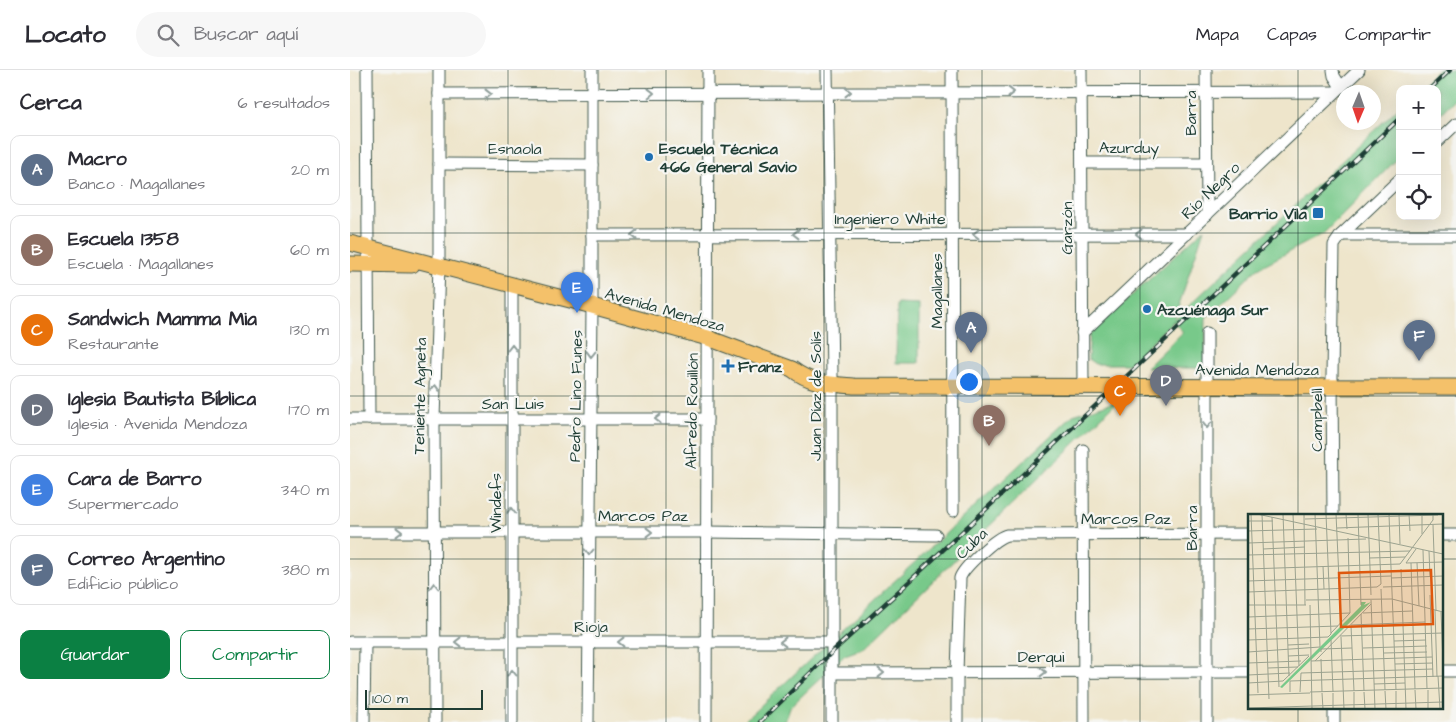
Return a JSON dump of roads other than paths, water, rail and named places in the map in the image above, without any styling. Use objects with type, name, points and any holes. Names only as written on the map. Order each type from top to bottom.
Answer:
[{"type":"main road","points":[[350,243],[439,266]]},
{"type":"main road","points":[[350,264],[439,266]]},
{"type":"main road","name":"Avenida Mendoza","points":[[439,266],[708,338],[792,369],[802,377],[812,381],[832,379],[1332,382],[1456,377]]},
{"type":"main road","name":"Avenida Mendoza","points":[[1332,382],[1456,387]]},
{"type":"street","points":[[367,70],[369,419]]},
{"type":"street","name":"Teniente Agneta","points":[[435,722],[434,419],[439,266],[439,70]]},
{"type":"street","name":"Pedro Lino Funes","points":[[588,722],[592,70]]},
{"type":"street","name":"Alfredo Rouillón","points":[[706,722],[705,532],[708,338],[708,70]]},
{"type":"street","name":"Juan Díaz de Solís","points":[[827,70],[832,379],[832,722]]},
{"type":"street","name":"Magallanes","points":[[952,70],[953,511]]},
{"type":"street","name":"Garzón","points":[[1081,70],[1083,382]]},
{"type":"street","name":"Barra","points":[[1206,70],[1207,216]]},
{"type":"street","points":[[1334,70],[1337,85]]},
{"type":"street","name":"Río Negro","points":[[1342,85],[1359,70]]},
{"type":"street","points":[[439,94],[1206,92],[1336,89]]},
{"type":"street","name":"Río Negro","points":[[1082,333],[1207,216],[1336,91]]},
{"type":"street","points":[[1441,138],[1456,124]]},
{"type":"street","name":"Azurduy","points":[[1082,163],[1206,163]]},
{"type":"street","name":"Esnaola","points":[[439,164],[592,165]]},
{"type":"street","points":[[1341,235],[1396,182]]},
{"type":"street","name":"Ingeniero White","points":[[592,235],[1187,234]]},
{"type":"street","points":[[1341,235],[1456,235]]},
{"type":"street","name":"Campbell","points":[[1333,514],[1334,245],[1341,235]]},
{"type":"street","name":"Windefs","points":[[512,285],[512,722]]},
{"type":"street","name":"Barra","points":[[1206,333],[1207,722]]},
{"type":"street","name":"San Luis","points":[[350,419],[707,420]]},
{"type":"street","points":[[1083,450],[1084,722]]},
{"type":"street","name":"Marcos Paz","points":[[350,532],[705,532],[936,535]]},
{"type":"street","name":"Marcos Paz","points":[[1002,536],[1248,534]]},
{"type":"street","name":"Cuba","points":[[957,673],[962,574],[1002,536]]},
{"type":"street","name":"Rioja","points":[[350,642],[832,642]]},
{"type":"street","points":[[364,722],[365,642]]},
{"type":"street","name":"Derqui","points":[[832,673],[1248,672]]},
{"type":"street","points":[[957,673],[957,722]]},
{"type":"railway","points":[[1434,85],[1450,70]]},
{"type":"railway","points":[[760,722],[1396,122]]},
{"type":"place","name":"Escuela Técnica 466 General Savio","points":[[649,157]]},
{"type":"place","name":"Barrio Vila","points":[[1318,213]]},
{"type":"place","name":"Azcuénaga Sur","points":[[1147,309]]},
{"type":"place","name":"Cara de Barro","points":[[577,313]]},
{"type":"place","name":"Macro","points":[[971,353]]},
{"type":"place","name":"Correo Argentino","points":[[1419,361]]},
{"type":"place","name":"Franz","points":[[728,366]]},
{"type":"place","name":"Iglesia Bautista Bíblica","points":[[1166,406]]},
{"type":"place","name":"Sandwich Mamma Mia","points":[[1120,416]]},
{"type":"place","name":"Escuela 1358","points":[[989,446]]}]
